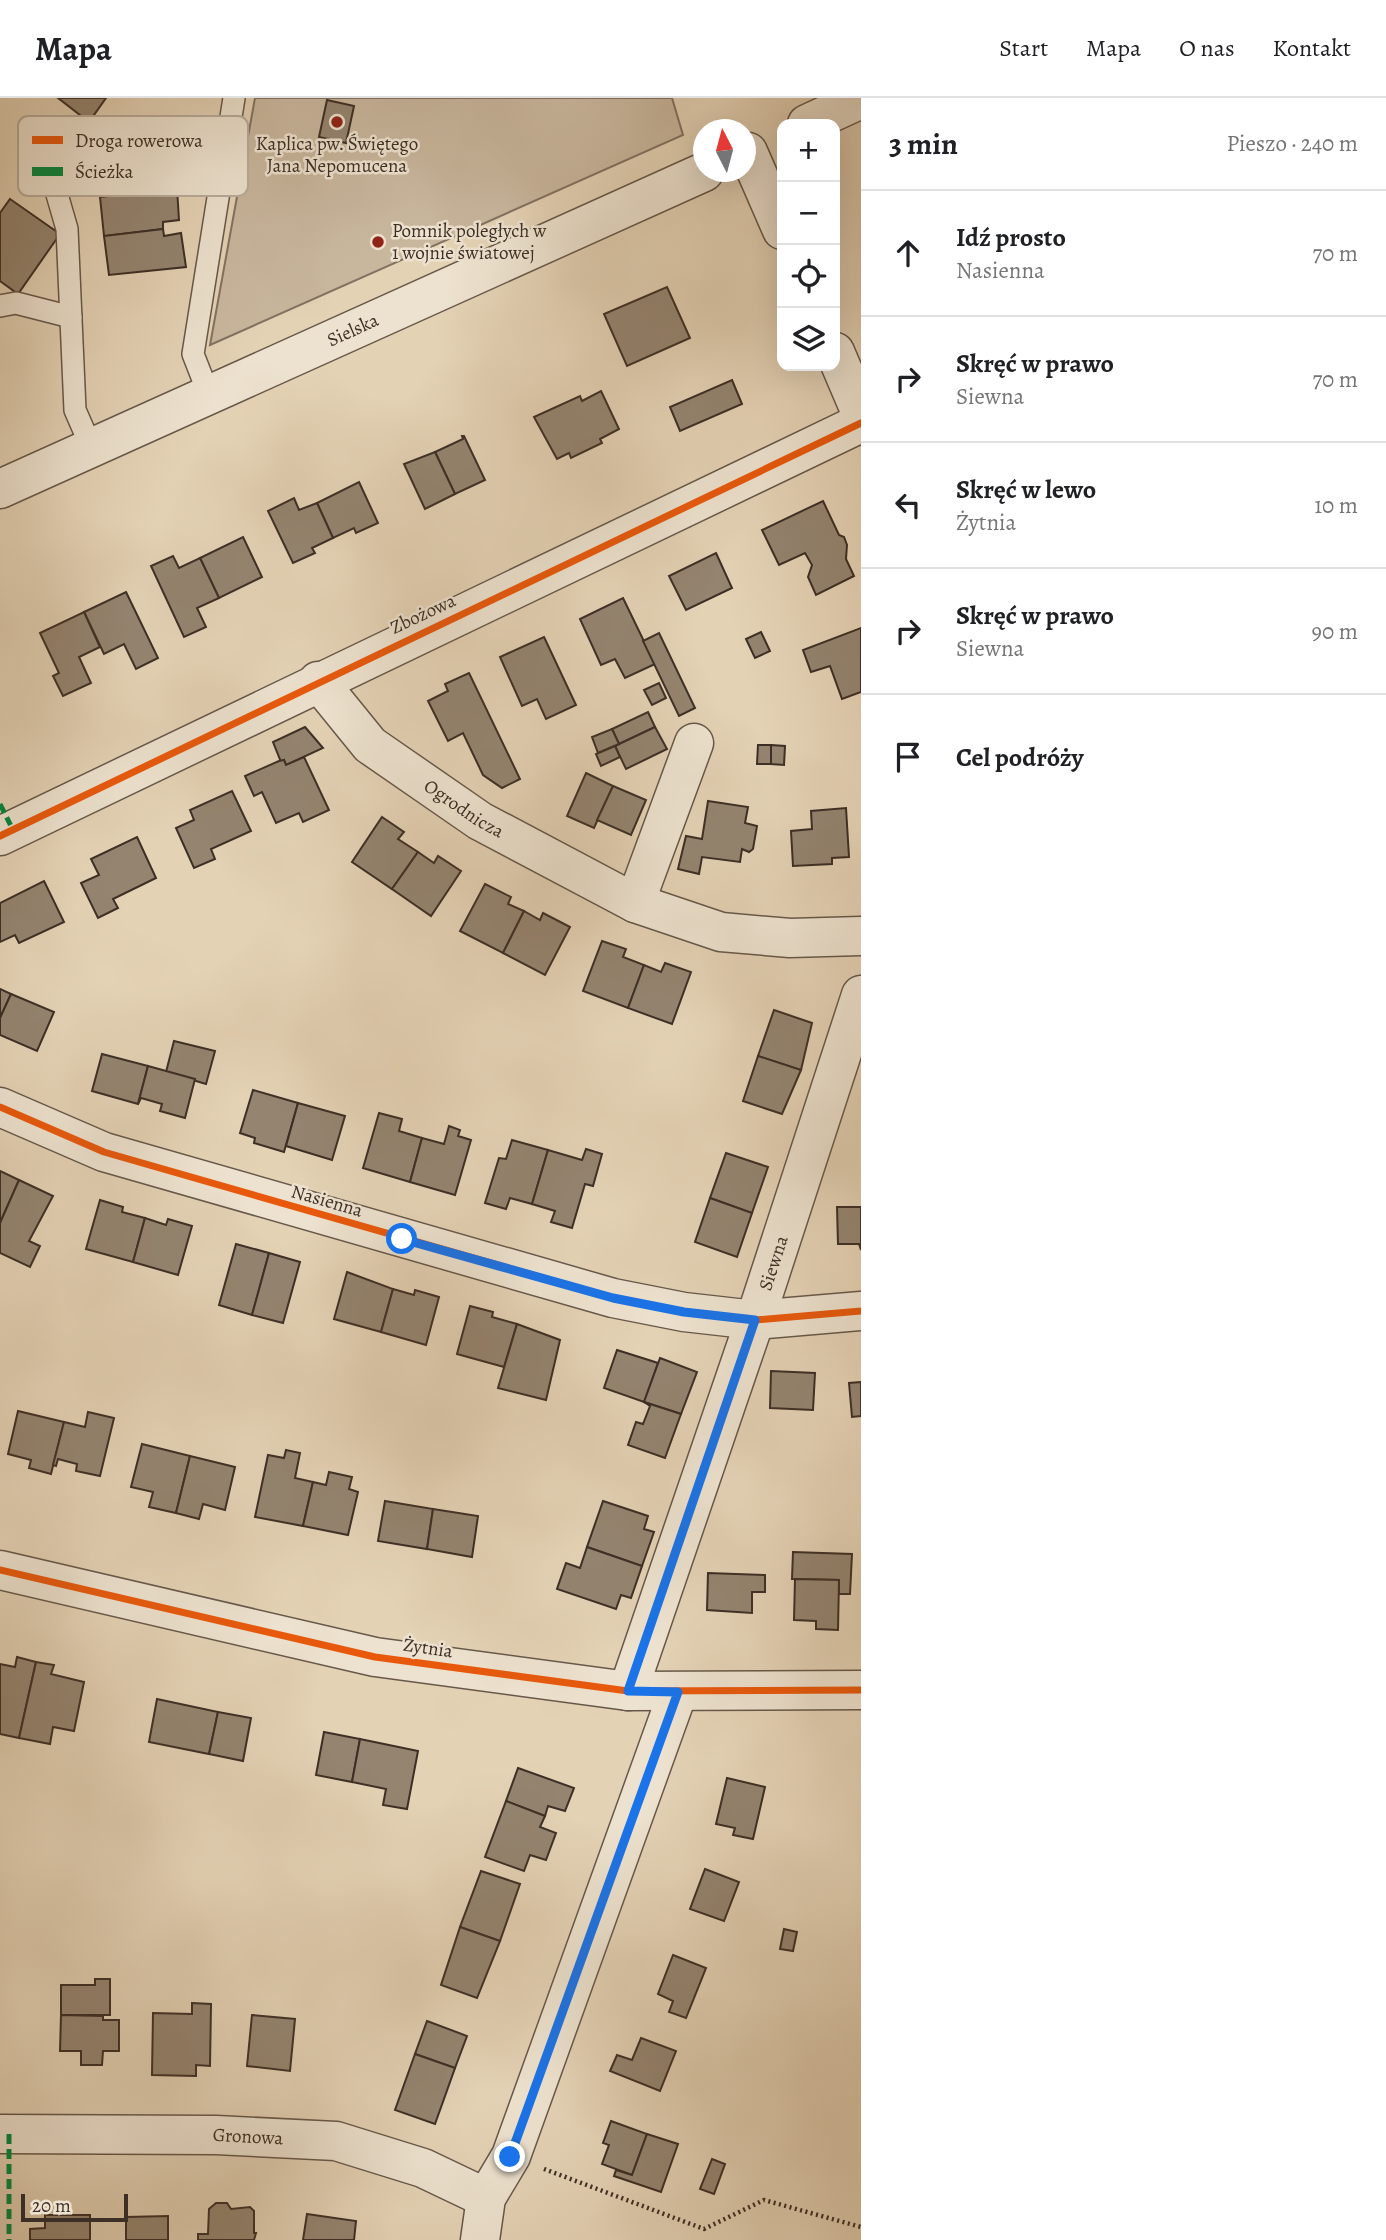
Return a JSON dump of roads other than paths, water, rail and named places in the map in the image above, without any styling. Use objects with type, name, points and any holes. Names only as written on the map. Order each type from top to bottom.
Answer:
[{"type":"street","points":[[818,119],[861,99]]},
{"type":"street","points":[[756,148],[777,138]]},
{"type":"street","points":[[756,172],[777,219]]},
{"type":"street","name":"Sielska","points":[[0,489],[693,177]]},
{"type":"street","points":[[840,364],[861,413]]},
{"type":"street","name":"Zbożowa","points":[[0,836],[318,681],[861,423]]},
{"type":"street","name":"Ogrodnicza","points":[[318,681],[370,745],[381,753],[480,821],[635,903],[721,932],[790,938],[861,936]]},
{"type":"street","points":[[635,903],[694,743]]},
{"type":"street","name":"Siewna","points":[[628,1691],[755,1320],[861,995]]},
{"type":"street","name":"Nasienna","points":[[0,1107],[104,1153],[587,1291],[684,1312],[755,1320],[861,1311]]},
{"type":"street","name":"Żytnia","points":[[0,1570],[375,1657],[628,1691],[861,1690]]},
{"type":"street","points":[[480,2240],[486,2198],[510,2157],[678,1692]]},
{"type":"street","name":"Gronowa","points":[[0,2134],[216,2134],[336,2141],[423,2168],[486,2198]]},
{"type":"lane","points":[[228,116],[234,98]]},
{"type":"lane","points":[[57,196],[67,229],[75,410],[92,449]]},
{"type":"lane","points":[[209,395],[193,354],[216,196]]},
{"type":"lane","points":[[0,306],[16,303],[71,317]]},
{"type":"place","name":"Kaplica pw. Świętego Jana Nepomucena","points":[[337,122]]},
{"type":"place","name":"Pomnik poległych w 1 wojnie światowej","points":[[378,242]]}]
